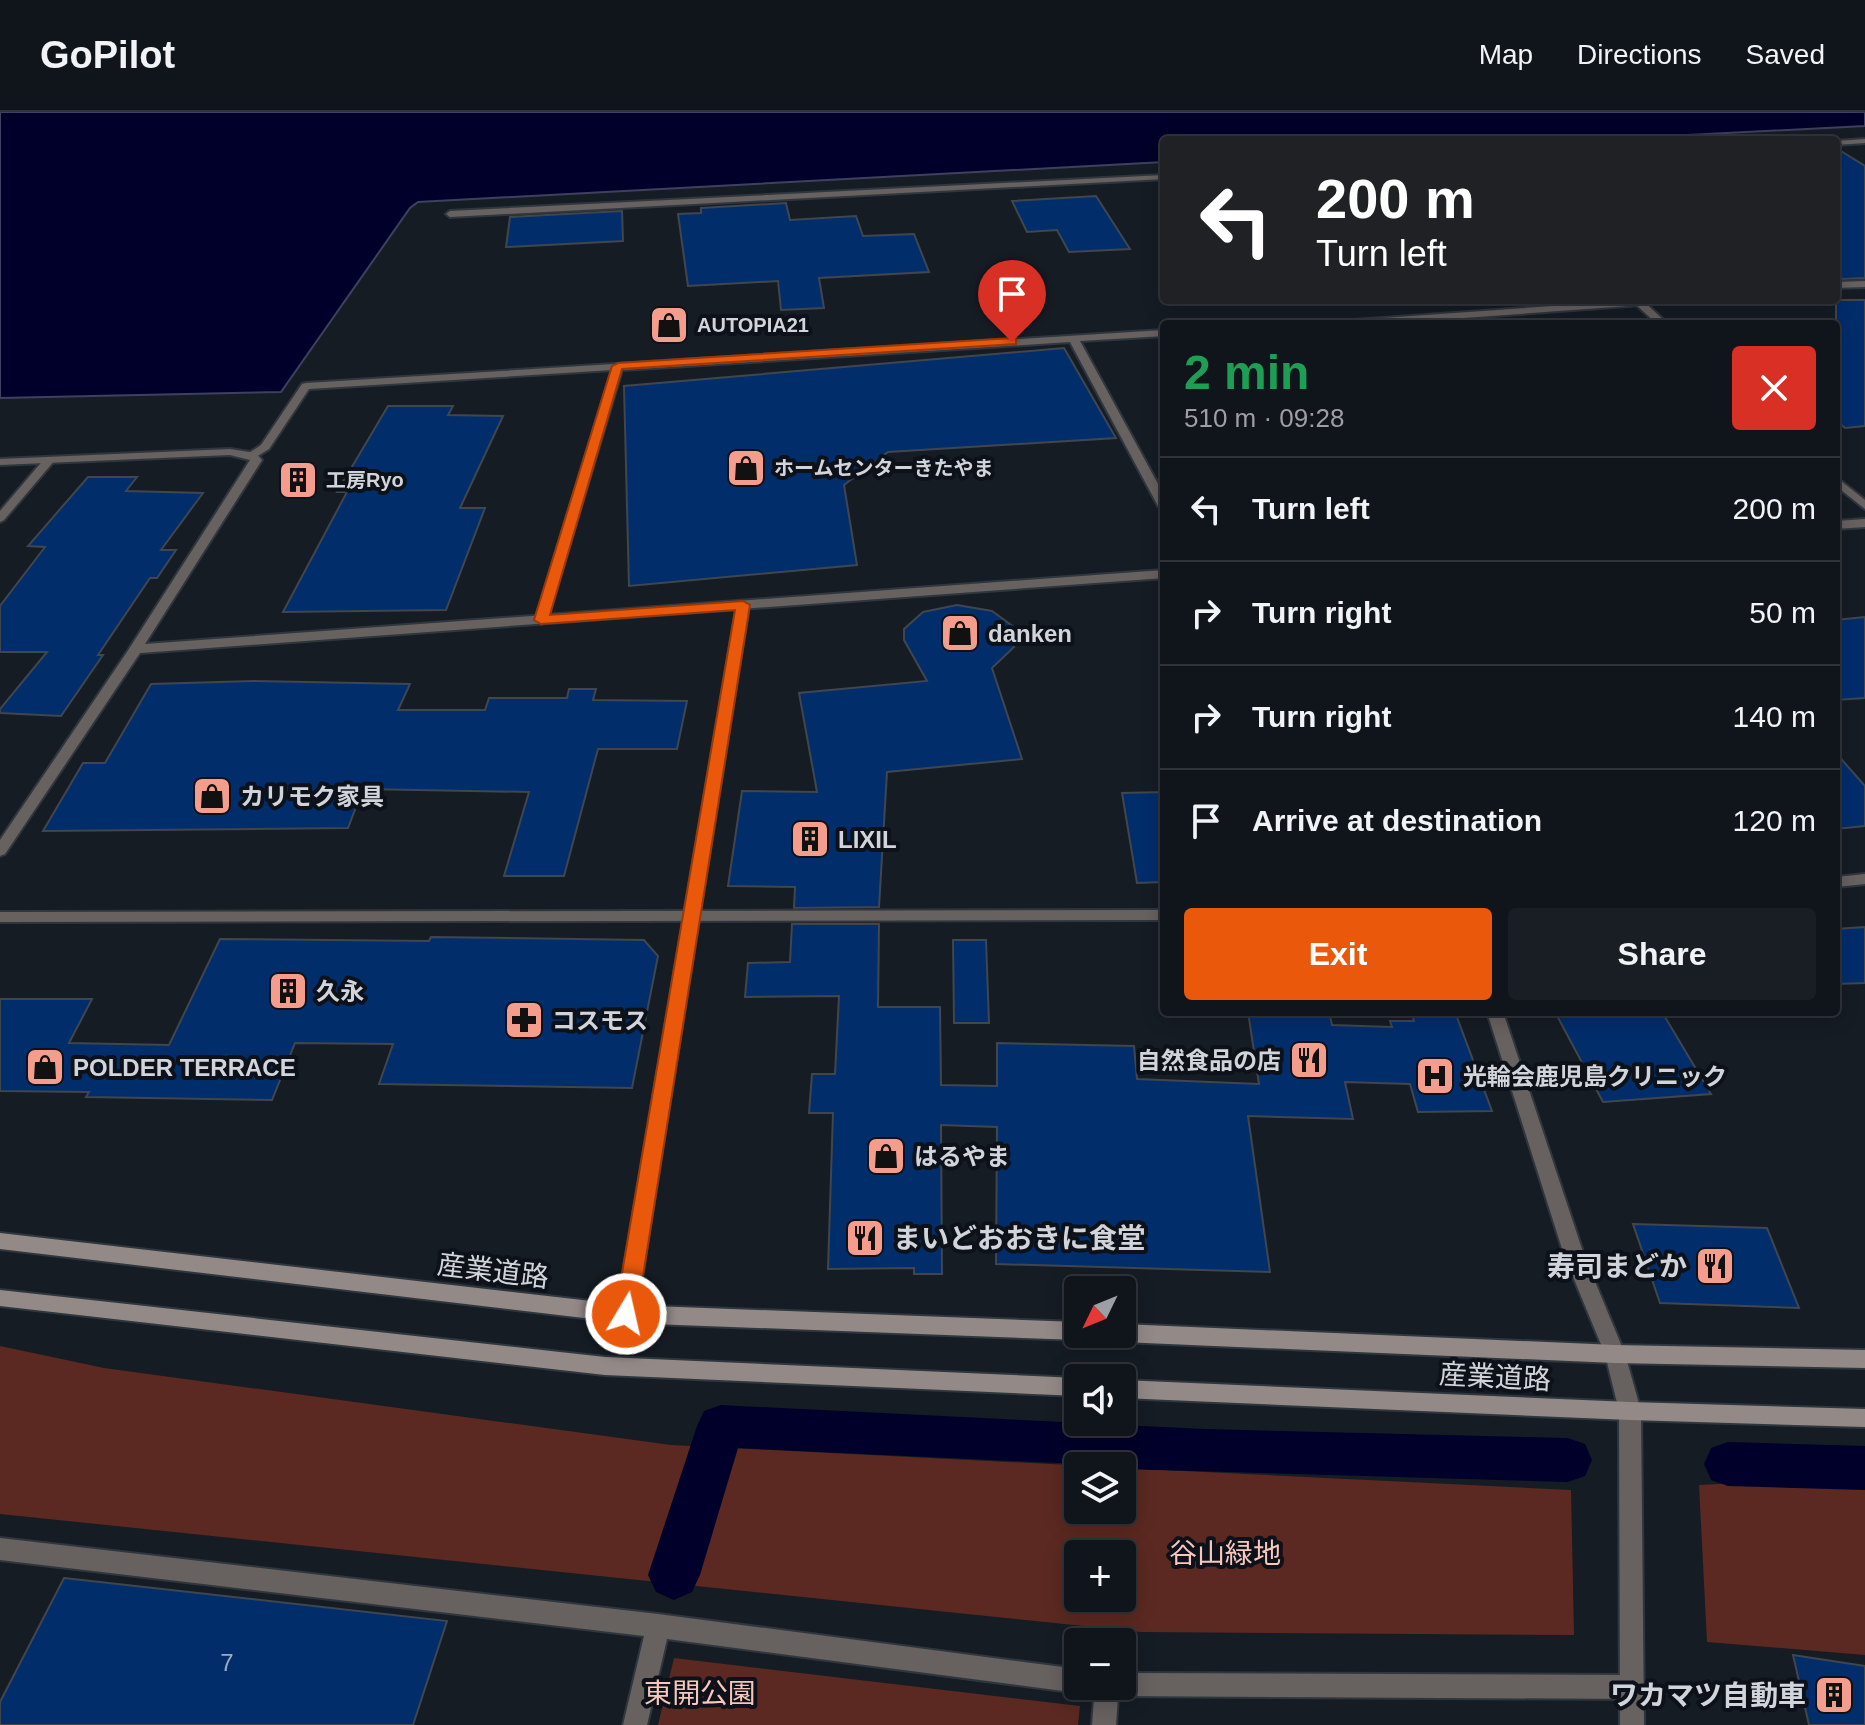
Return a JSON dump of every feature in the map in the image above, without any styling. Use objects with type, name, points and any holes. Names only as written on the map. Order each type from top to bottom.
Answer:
[{"type":"main road","name":"産業道路","points":[[0,1241],[626,1314],[1064,1330]]},
{"type":"main road","points":[[0,1298],[605,1366],[1064,1386]]},
{"type":"main road","name":"産業道路","points":[[1136,1334],[1615,1354],[1865,1359]]},
{"type":"main road","name":"産業道路","points":[[1136,1390],[1865,1418]]},
{"type":"street","points":[[1840,143],[1865,141]]},
{"type":"street","points":[[450,214],[1160,177]]},
{"type":"street","points":[[1840,285],[1865,284]]},
{"type":"street","points":[[1400,320],[1600,304]]},
{"type":"street","points":[[1640,304],[1658,320]]},
{"type":"street","points":[[0,462],[230,452],[252,455],[265,447],[306,386],[1160,333]]},
{"type":"street","points":[[1073,338],[1160,499]]},
{"type":"street","points":[[541,620],[618,366]]},
{"type":"street","points":[[0,851],[136,649],[256,460],[252,455]]},
{"type":"street","points":[[0,518],[49,460]]},
{"type":"street","points":[[1840,484],[1865,506]]},
{"type":"street","points":[[1840,525],[1865,523]]},
{"type":"street","points":[[136,649],[1160,574]]},
{"type":"street","points":[[626,1314],[743,605]]},
{"type":"street","points":[[1840,882],[1865,879]]},
{"type":"street","points":[[0,917],[1160,915]]},
{"type":"street","points":[[1496,1016],[1574,1255],[1615,1354],[1630,1411],[1632,1725]]},
{"type":"street","points":[[0,1549],[658,1626],[1064,1679]]},
{"type":"street","points":[[635,1725],[658,1626]]},
{"type":"street","points":[[1136,1685],[1632,1687]]},
{"type":"street","points":[[1104,1725],[1106,1700]]},
{"type":"green space","name":"谷山緑地","points":[[0,1346],[104,1368],[671,1445],[1064,1465],[1064,1524],[1136,1524],[1136,1469],[1571,1490],[1574,1635],[1141,1632],[1136,1631],[1136,1628],[1102,1628],[0,1514]]},
{"type":"green space","points":[[1761,1482],[1865,1486],[1865,1655],[1707,1642],[1699,1485]]},
{"type":"green space","name":"東開公園","points":[[674,1658],[1080,1706],[1078,1725],[658,1725]]},
{"type":"water","points":[[0,112],[1865,112],[1865,126],[1669,136],[1160,136],[1160,162],[418,202],[410,208],[281,392],[0,398]]},
{"type":"building","points":[[1840,150],[1865,166],[1865,278],[1840,277]]},
{"type":"building","points":[[1096,196],[1130,249],[1069,252],[1057,230],[1027,232],[1012,201]]},
{"type":"building","points":[[786,203],[790,220],[856,216],[863,236],[914,234],[929,272],[819,278],[824,308],[781,310],[778,281],[688,286],[678,214],[701,213],[701,208]]},
{"type":"building","points":[[622,211],[623,241],[506,247],[510,217]]},
{"type":"building","points":[[1840,300],[1865,300],[1865,426],[1845,428],[1840,424],[1840,320],[1836,320],[1836,304],[1840,304]]},
{"type":"building","name":"ホームセンターきたやま","points":[[1064,348],[1116,438],[888,452],[844,485],[857,565],[629,586],[624,386]]},
{"type":"building","points":[[388,406],[453,406],[448,415],[503,416],[460,508],[485,508],[446,610],[283,612],[347,492],[337,492]]},
{"type":"building","points":[[88,477],[137,477],[126,491],[203,493],[161,550],[176,550],[157,578],[150,578],[61,716],[0,713],[0,709],[47,652],[0,652],[0,606],[45,547],[28,546]]},
{"type":"building","points":[[957,605],[992,611],[1014,627],[1017,637],[1014,647],[992,668],[1022,759],[887,772],[879,907],[794,908],[795,887],[728,886],[742,791],[817,792],[799,693],[927,681],[904,640],[904,629],[923,612]]},
{"type":"building","points":[[1865,617],[1865,698],[1840,700],[1840,620]]},
{"type":"building","points":[[253,681],[410,684],[398,710],[485,710],[489,698],[567,698],[569,689],[596,689],[593,700],[687,701],[677,749],[598,749],[564,876],[504,876],[529,792],[363,789],[348,828],[43,831],[83,763],[105,763],[151,684]]},
{"type":"building","points":[[1840,758],[1865,786],[1865,826],[1840,829]]},
{"type":"building","points":[[1160,792],[1160,882],[1137,883],[1122,793]]},
{"type":"building","points":[[792,924],[879,924],[878,1007],[940,1007],[941,1085],[997,1086],[997,1043],[1134,1046],[1137,1079],[1259,1084],[1249,1016],[1330,1016],[1332,1025],[1392,1027],[1390,1021],[1414,1021],[1412,1016],[1456,1016],[1492,1111],[1418,1112],[1410,1084],[1345,1082],[1353,1119],[1248,1116],[1270,1272],[996,1264],[997,1127],[941,1125],[942,1274],[914,1274],[914,1268],[828,1269],[833,1113],[809,1113],[812,1074],[835,1074],[839,996],[745,997],[748,963],[790,962]]},
{"type":"building","points":[[1865,927],[1865,983],[1840,984],[1840,929]]},
{"type":"building","points":[[431,937],[644,940],[658,956],[632,1088],[379,1084],[393,1044],[295,1043],[272,1100],[86,1097],[89,1092],[0,1091],[0,999],[92,999],[69,1043],[169,1045],[220,939],[429,941]]},
{"type":"building","points":[[953,940],[986,940],[989,1023],[954,1023]]},
{"type":"building","points":[[1557,1016],[1664,1016],[1711,1094],[1603,1102]]},
{"type":"building","name":"寿司まどか","points":[[1633,1224],[1767,1228],[1799,1308],[1660,1303]]},
{"type":"building","points":[[64,1578],[447,1621],[413,1725],[0,1725],[0,1702]]},
{"type":"building","name":"ワカマツ自動車","points":[[1793,1655],[1865,1666],[1865,1725],[1809,1725]]},
{"type":"waterway","points":[[674,1575],[721,1426],[1204,1451],[1568,1460]]},
{"type":"waterway","points":[[1728,1464],[1865,1468]]},
{"type":"place","name":"AUTOPIA21","points":[[669,325]]},
{"type":"place","name":"ホームセンターきたやま","points":[[746,468]]},
{"type":"place","name":"工房Ryo","points":[[298,480]]},
{"type":"place","name":"danken","points":[[960,633]]},
{"type":"place","name":"カリモク家具","points":[[212,796]]},
{"type":"place","name":"LIXIL","points":[[810,839]]},
{"type":"place","name":"久永","points":[[288,991]]},
{"type":"place","name":"コスモス","points":[[524,1020]]},
{"type":"place","name":"自然食品の店","points":[[1309,1060]]},
{"type":"place","name":"POLDER TERRACE","points":[[45,1067]]},
{"type":"place","name":"光輪会鹿児島クリニック","points":[[1435,1076]]},
{"type":"place","name":"はるやま","points":[[886,1156]]},
{"type":"place","name":"まいどおおきに食堂","points":[[865,1238]]},
{"type":"place","name":"寿司まどか","points":[[1715,1266]]},
{"type":"place","name":"ワカマツ自動車","points":[[1834,1695]]},
{"type":"route","points":[[626,1314],[743,605],[541,620],[618,366],[1012,342]]}]
